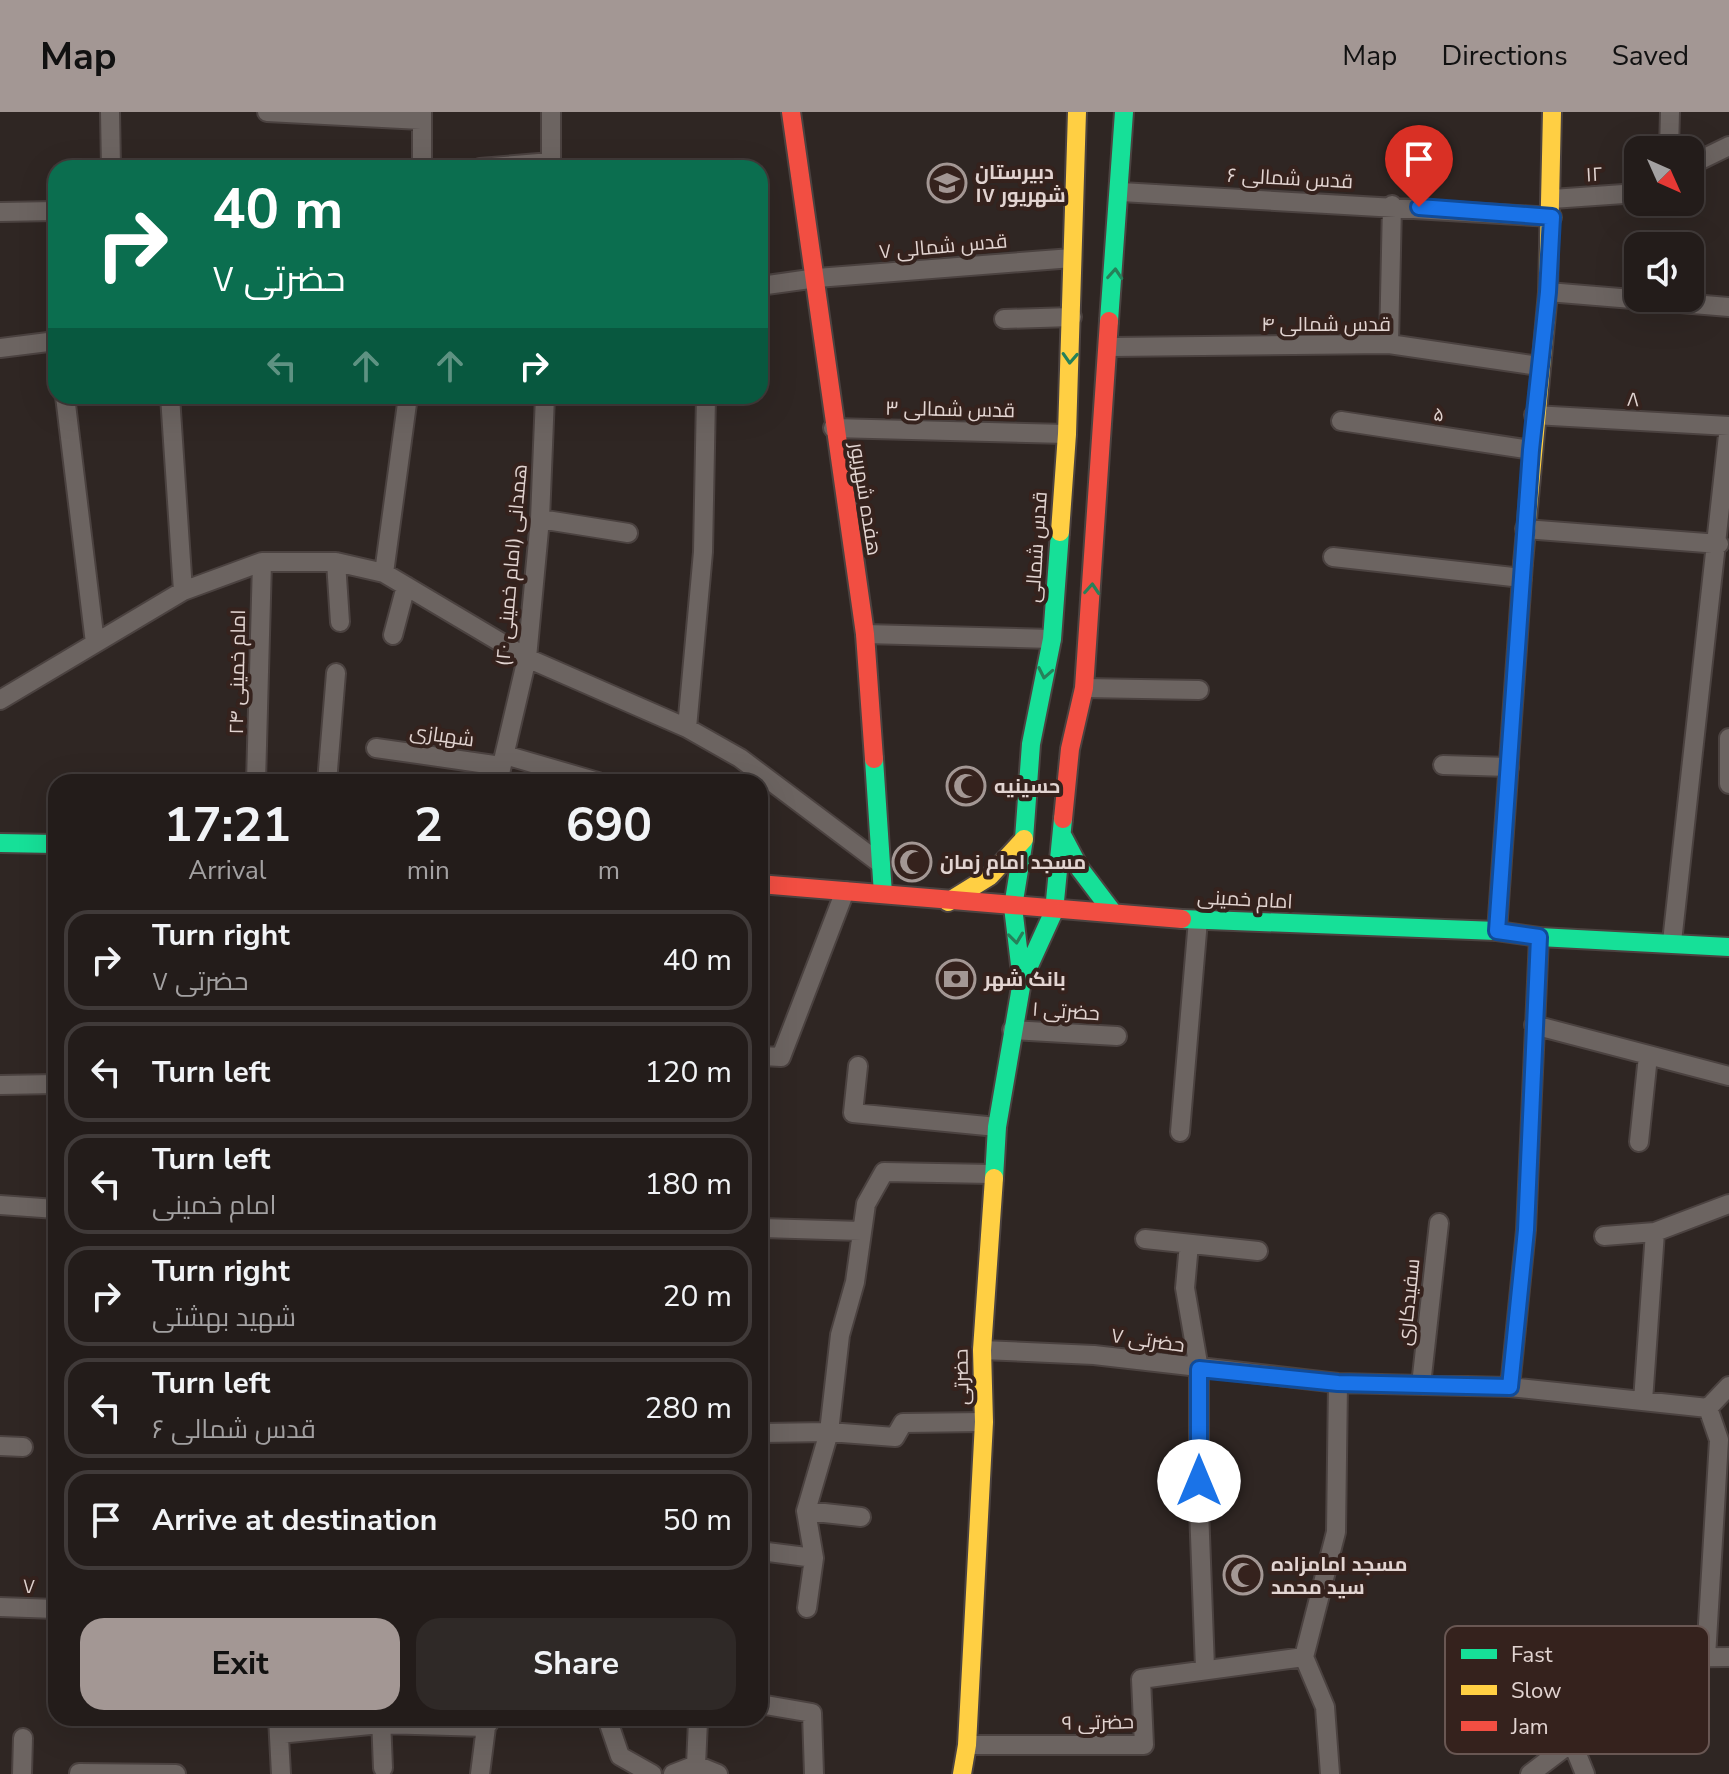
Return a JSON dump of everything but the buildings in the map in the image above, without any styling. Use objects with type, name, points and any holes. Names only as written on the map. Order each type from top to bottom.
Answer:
[{"type":"main road","name":"هفده شهریور","points":[[791,112],[817,278],[833,428],[865,634],[883,894]]},
{"type":"main road","name":"قدس شمالی","points":[[1022,981],[1013,907],[1024,839],[1031,744],[1052,639],[1067,434],[1077,112]]},
{"type":"main road","points":[[1022,981],[1054,911],[1070,749],[1084,688],[1111,347],[1124,112]]},
{"type":"main road","points":[[1497,931],[1531,450],[1548,292],[1552,112]]},
{"type":"main road","points":[[1062,835],[1080,869],[1111,910]]},
{"type":"main road","points":[[948,902],[993,873],[1024,839]]},
{"type":"main road","points":[[0,843],[48,844]]},
{"type":"main road","name":"امام خمینی","points":[[768,885],[1054,911],[1111,910],[1198,920],[1497,931],[1539,937],[1729,947]]},
{"type":"main road","name":"حضرتی","points":[[962,1774],[967,1745],[984,1422],[982,1350],[992,1174],[1022,981]]},
{"type":"street","points":[[110,112],[111,160]]},
{"type":"street","points":[[267,112],[421,116],[422,160]]},
{"type":"street","points":[[551,112],[551,160]]},
{"type":"street","points":[[1669,136],[1670,112]]},
{"type":"street","points":[[1704,158],[1729,146]]},
{"type":"street","name":"قدس شمالی ۶","points":[[1121,192],[1392,205],[1552,208]]},
{"type":"street","name":"۱۲","points":[[1552,208],[1624,195]]},
{"type":"street","points":[[1389,344],[1392,205]]},
{"type":"street","points":[[0,212],[48,211]]},
{"type":"street","name":"۷ قدس شمالی","points":[[768,285],[817,278],[1072,258]]},
{"type":"street","points":[[1548,292],[1729,307]]},
{"type":"street","points":[[1004,319],[1072,317]]},
{"type":"street","points":[[0,348],[48,342]]},
{"type":"street","name":"قدس شمالی ۴","points":[[1111,347],[1389,344],[1539,366]]},
{"type":"street","points":[[66,404],[95,643]]},
{"type":"street","points":[[171,404],[183,591]]},
{"type":"street","points":[[384,573],[407,404]]},
{"type":"street","name":"همدانی (امام خمینی ۲۰)","points":[[501,767],[527,658],[540,519],[545,404]]},
{"type":"street","points":[[687,728],[703,552],[706,404]]},
{"type":"street","name":"۸","points":[[1534,415],[1729,426]]},
{"type":"street","name":"۵","points":[[1341,421],[1531,450]]},
{"type":"street","points":[[1672,942],[1726,496],[1729,426]]},
{"type":"street","name":"۳ قدس شمالی","points":[[833,428],[1067,434]]},
{"type":"street","points":[[540,519],[628,533]]},
{"type":"street","points":[[1525,529],[1719,544]]},
{"type":"street","points":[[1333,557],[1522,578]]},
{"type":"street","points":[[0,700],[183,591],[262,562],[336,562],[384,573],[527,658],[687,728],[761,774]]},
{"type":"street","name":"امام خمینی ۲۴","points":[[256,774],[262,562]]},
{"type":"street","points":[[336,562],[340,622]]},
{"type":"street","points":[[393,635],[406,586]]},
{"type":"street","points":[[865,634],[1052,639]]},
{"type":"street","points":[[328,774],[336,673]]},
{"type":"street","points":[[1084,688],[1199,690]]},
{"type":"street","points":[[1729,738],[1729,784]]},
{"type":"street","name":"شهبازی","points":[[376,748],[546,774]]},
{"type":"street","points":[[1443,765],[1509,767]]},
{"type":"street","points":[[768,779],[881,864]]},
{"type":"street","points":[[768,1056],[781,1057],[845,891]]},
{"type":"street","points":[[1180,1132],[1198,920]]},
{"type":"street","points":[[1510,1387],[1526,1230],[1539,937]]},
{"type":"street","points":[[1534,1025],[1729,1076]]},
{"type":"street","name":"حضرتی ۱","points":[[1012,1030],[1117,1036]]},
{"type":"street","points":[[1639,1142],[1648,1056]]},
{"type":"street","points":[[858,1066],[853,1113],[997,1127]]},
{"type":"street","points":[[0,1085],[48,1084]]},
{"type":"street","points":[[807,1608],[814,1558],[806,1511],[829,1432],[840,1335],[855,1282],[866,1204],[884,1172],[992,1174]]},
{"type":"street","points":[[1604,1236],[1655,1232],[1729,1204]]},
{"type":"street","points":[[0,1205],[48,1208]]},
{"type":"street","name":"سفیدکاری","points":[[1421,1385],[1439,1223]]},
{"type":"street","points":[[768,1228],[861,1231]]},
{"type":"street","points":[[1643,1401],[1655,1232]]},
{"type":"street","points":[[1145,1239],[1258,1251]]},
{"type":"street","points":[[1189,1244],[1185,1288],[1199,1369],[1199,1509],[1205,1668]]},
{"type":"street","name":"حضرتی ۷","points":[[982,1350],[1094,1355],[1338,1383],[1510,1387],[1708,1408]]},
{"type":"street","points":[[1330,1774],[1325,1707],[1304,1657],[1336,1532],[1338,1383]]},
{"type":"street","points":[[1709,1626],[1724,1440],[1708,1408],[1729,1386]]},
{"type":"street","points":[[768,1433],[829,1432],[895,1437],[903,1423],[984,1422]]},
{"type":"street","points":[[0,1446],[23,1447]]},
{"type":"street","points":[[806,1511],[861,1517]]},
{"type":"street","points":[[768,1552],[814,1558]]},
{"type":"street","name":"۷","points":[[0,1607],[48,1609]]},
{"type":"street","name":"حضرتی ۹","points":[[967,1745],[1144,1745],[1141,1679],[1304,1657]]},
{"type":"street","points":[[768,1705],[812,1713],[814,1774]]},
{"type":"street","points":[[279,1726],[281,1774]]},
{"type":"street","points":[[380,1726],[383,1768]]},
{"type":"street","points":[[480,1774],[488,1726]]},
{"type":"street","points":[[610,1726],[620,1756],[652,1774]]},
{"type":"street","points":[[696,1765],[698,1726]]},
{"type":"street","points":[[22,1774],[23,1738]]},
{"type":"street","points":[[1530,1774],[1556,1754]]},
{"type":"street","points":[[1577,1754],[1585,1774]]},
{"type":"street","points":[[673,1774],[696,1765],[718,1774]]},
{"type":"street","points":[[79,1773],[176,1774]]},
{"type":"traffic: fast","points":[[1109,321],[1124,112]]},
{"type":"traffic: fast","points":[[1022,981],[1013,907],[1024,839],[1031,744],[1052,639],[1060,532]]},
{"type":"traffic: fast","points":[[874,759],[883,894]]},
{"type":"traffic: fast","points":[[994,1178],[997,1127],[1022,981],[1054,911],[1063,819]]},
{"type":"traffic: fast","points":[[1062,835],[1080,869],[1111,910]]},
{"type":"traffic: fast","points":[[0,843],[48,844]]},
{"type":"traffic: fast","points":[[1182,919],[1497,931],[1539,937],[1729,947]]},
{"type":"traffic: slow","points":[[1060,532],[1067,434],[1077,112]]},
{"type":"traffic: slow","points":[[1523,563],[1548,292],[1552,112]]},
{"type":"traffic: slow","points":[[948,902],[990,876],[1024,839]]},
{"type":"traffic: slow","points":[[962,1774],[967,1745],[984,1422],[982,1350],[994,1178]]},
{"type":"traffic: jam","points":[[791,112],[865,634],[874,759]]},
{"type":"traffic: jam","points":[[1063,819],[1070,749],[1084,688],[1109,321]]},
{"type":"traffic: jam","points":[[1497,931],[1523,563]]},
{"type":"traffic: jam","points":[[768,885],[1182,919]]},
{"type":"place","name":"دبیرستان ۱۷ شهریور","points":[[947,183]]},
{"type":"place","name":"حسینیه","points":[[966,786]]},
{"type":"place","name":"مسجد امام زمان","points":[[912,862]]},
{"type":"place","name":"بانک شهر","points":[[956,979]]},
{"type":"place","name":"مسجد امامزاده سید محمد","points":[[1243,1575]]},
{"type":"route","points":[[1199,1481],[1199,1369],[1263,1373],[1338,1383],[1510,1387],[1526,1230],[1539,937],[1497,931],[1531,450],[1548,292],[1552,217],[1419,207]]}]
